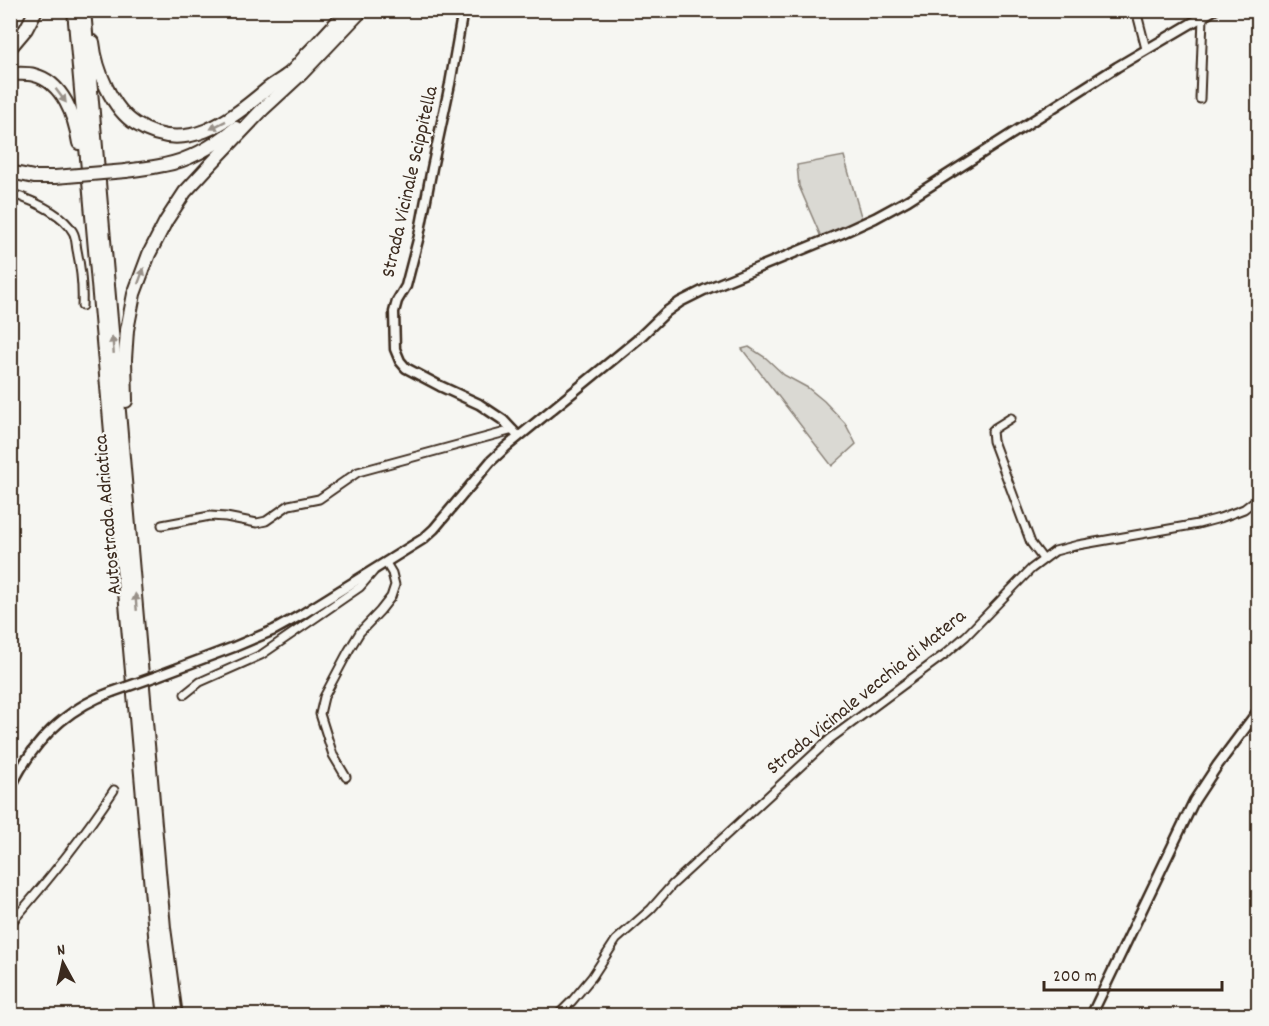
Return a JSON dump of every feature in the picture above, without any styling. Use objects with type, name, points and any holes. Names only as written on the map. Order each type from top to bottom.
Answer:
[{"type":"highway","points":[[10,48],[26,29],[36,10]]},
{"type":"highway","name":"Autostrada Adriatica","points":[[74,10],[155,934],[165,1016]]},
{"type":"highway","name":"Autostrada Adriatica","points":[[84,10],[164,928],[176,1016]]},
{"type":"highway","points":[[90,10],[94,48],[105,85],[124,115],[152,133],[179,137],[213,128],[251,104],[269,88],[296,73]]},
{"type":"highway","points":[[133,564],[125,359],[127,330],[134,294],[149,254],[166,221],[185,192],[296,73],[348,10]]},
{"type":"highway","points":[[10,172],[34,177],[55,177],[126,171],[166,165],[187,158],[224,138],[362,10]]},
{"type":"highway","points":[[10,74],[36,75],[61,93],[69,108],[78,134],[95,266]]},
{"type":"street","name":"Strada Vicinale Scippitella","points":[[463,10],[419,236],[406,286],[397,301],[394,312],[395,349],[400,362],[406,368],[478,404],[504,420],[515,433]]},
{"type":"street","points":[[1136,10],[1146,49]]},
{"type":"street","points":[[10,789],[34,749],[60,721],[89,701],[274,630],[418,543],[430,534],[515,433],[637,339],[680,302],[883,214],[1146,49],[1214,10]]},
{"type":"street","points":[[1200,99],[1203,17]]},
{"type":"street","points":[[10,193],[32,201],[54,213],[68,225],[74,234],[80,266],[82,306]]},
{"type":"street","points":[[1011,418],[994,428],[993,441],[1031,543],[1043,559]]},
{"type":"street","points":[[162,525],[210,516],[257,523],[266,521],[289,505],[319,499],[358,472],[515,433]]},
{"type":"street","name":"Strada Vicinale vecchia di Matera","points":[[557,1016],[582,989],[616,940],[651,909],[680,877],[830,739],[920,674],[966,636],[1043,559],[1066,547],[1198,524],[1220,518],[1244,509],[1258,498]]},
{"type":"street","points":[[346,777],[333,755],[320,714],[324,697],[360,632],[391,597],[396,585],[386,563]]},
{"type":"street","points":[[185,694],[200,681],[261,655],[360,587],[375,570]]},
{"type":"street","points":[[1090,1016],[1194,801],[1258,711]]},
{"type":"street","points":[[10,924],[81,837],[114,790]]},
{"type":"shaded area","points":[[844,156],[862,220],[821,237],[799,186],[797,165]]},
{"type":"shaded area","points":[[749,347],[766,358],[784,375],[808,388],[845,423],[856,444],[832,466],[742,349]]}]
